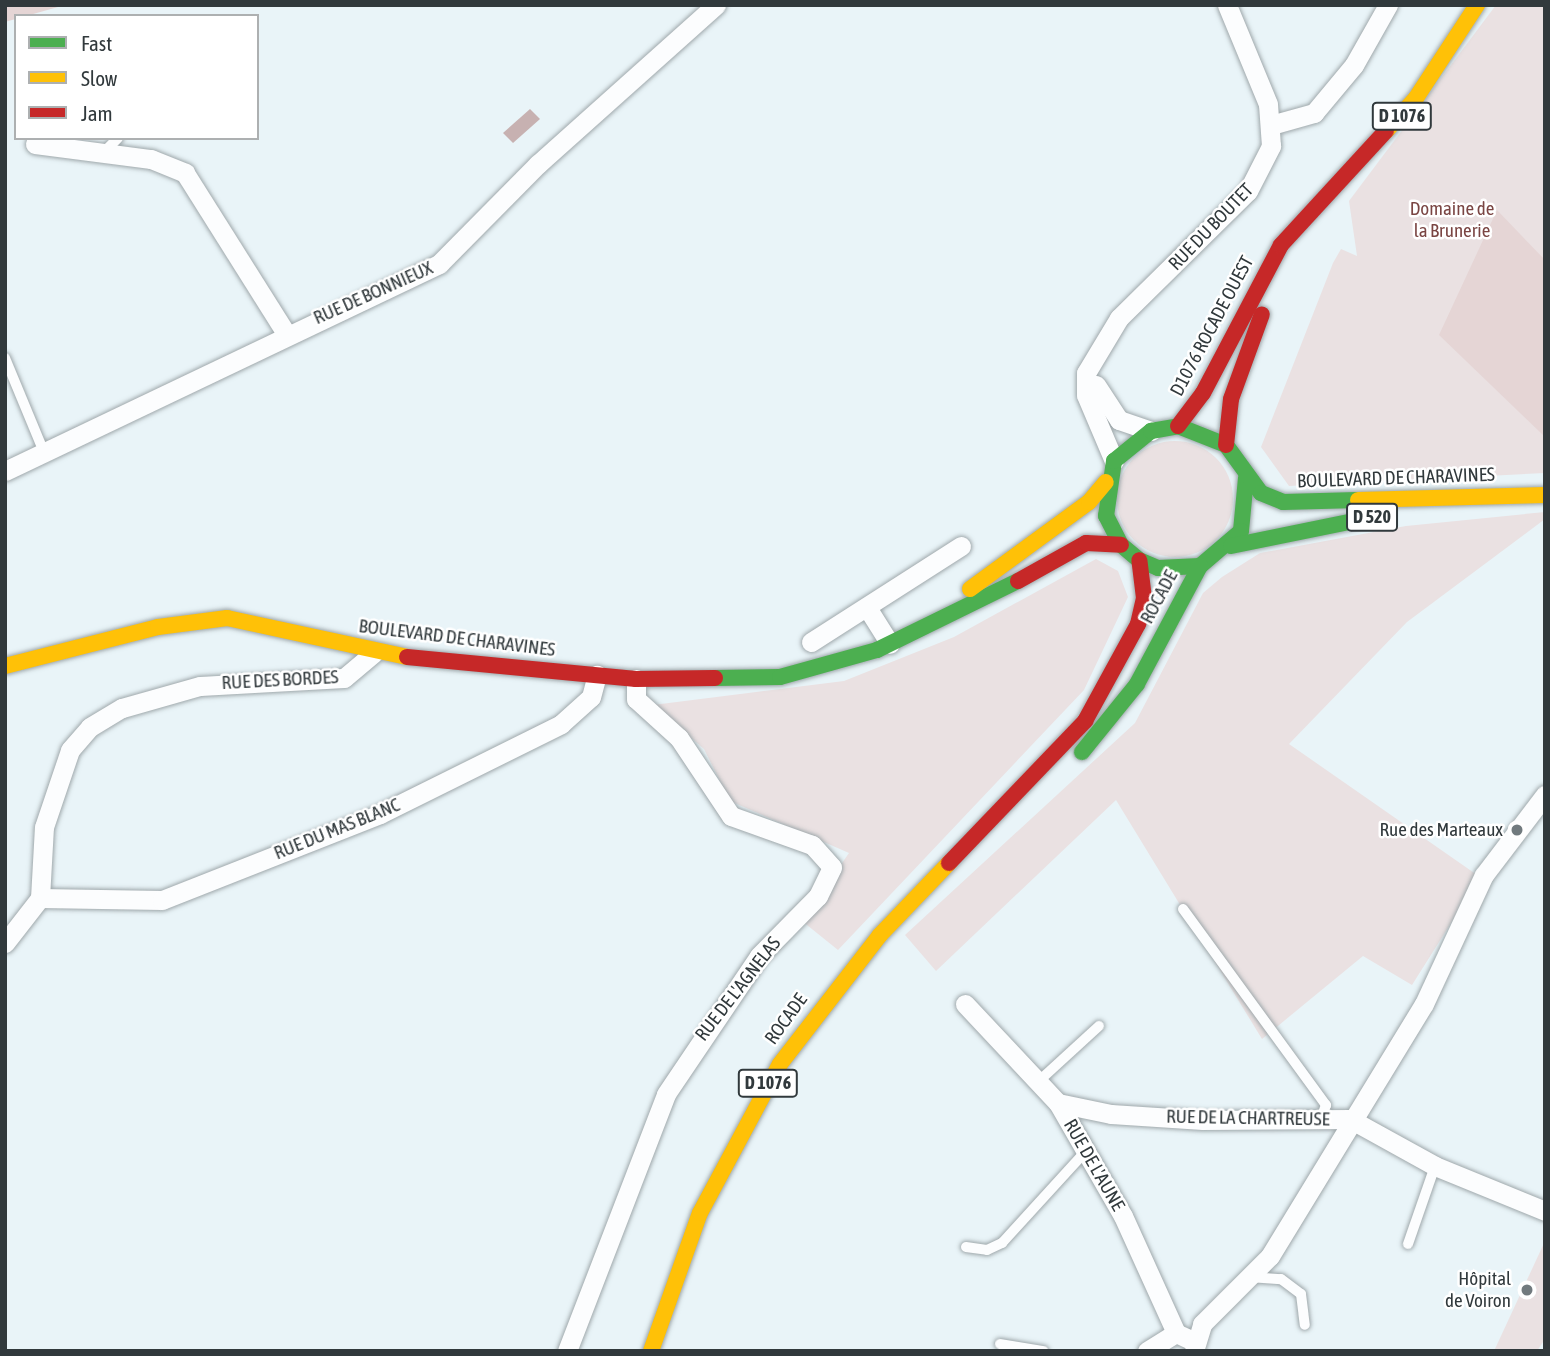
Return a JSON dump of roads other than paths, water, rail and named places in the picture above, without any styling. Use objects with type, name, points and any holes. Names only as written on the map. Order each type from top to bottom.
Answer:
[{"type":"main road","name":"D1076 ROCADE OUEST","points":[[1178,426],[1203,393],[1264,271],[1416,98],[1477,5]]},
{"type":"main road","name":"D1076 ROCADE OUEST","points":[[1226,445],[1231,399],[1252,340],[1276,278],[1312,217]]},
{"type":"main road","name":"BOULEVARD DE CHARAVINES","points":[[1178,426],[1150,431],[1114,461],[1106,482],[1106,516],[1121,545],[1139,560],[1158,568],[1200,566],[1231,546],[1514,495]]},
{"type":"main road","points":[[1178,426],[1226,445]]},
{"type":"main road","name":"BOULEVARD DE CHARAVINES","points":[[1226,445],[1246,478],[1283,502],[1545,495]]},
{"type":"main road","name":"BOULEVARD DE CHARAVINES","points":[[1231,546],[1247,514],[1246,478]]},
{"type":"main road","name":"BOULEVARD DE CHARAVINES","points":[[898,640],[1079,510],[1106,482]]},
{"type":"main road","name":"BOULEVARD DE CHARAVINES","points":[[5,666],[203,619],[256,621],[373,654],[636,679],[780,677],[827,669],[955,616],[1071,549],[1121,545]]},
{"type":"main road","name":"ROCADE","points":[[651,1351],[700,1213],[780,1064],[843,977],[1058,755],[1105,689],[1143,609],[1139,560]]},
{"type":"main road","name":"ROCADE","points":[[956,859],[1106,727],[1137,684],[1200,566]]},
{"type":"street","name":"RUE DE BONNIEUX","points":[[5,471],[285,332],[439,264],[538,163],[716,5]]},
{"type":"street","name":"RUE DU BOUTET","points":[[1114,461],[1084,384],[1098,350],[1119,318],[1248,191],[1266,163],[1271,125],[1258,73],[1227,5]]},
{"type":"street","points":[[1271,125],[1314,113],[1354,65],[1388,5]]},
{"type":"street","points":[[35,144],[173,164],[185,173],[285,332]]},
{"type":"street","points":[[1098,350],[1100,397],[1119,420],[1150,431]]},
{"type":"street","points":[[811,642],[868,609],[961,546]]},
{"type":"street","points":[[868,609],[898,640]]},
{"type":"street","name":"RUE DES BORDES","points":[[40,898],[44,827],[70,750],[90,727],[122,708],[200,686],[344,678],[373,654]]},
{"type":"street","name":"RUE DU MAS BLANC","points":[[40,898],[162,900],[380,814],[561,724],[591,697],[597,675]]},
{"type":"street","name":"RUE DE L'AGNELAS","points":[[567,1351],[666,1094],[759,956],[818,896],[832,867],[812,845],[731,816],[679,738],[636,699],[636,679]]},
{"type":"street","points":[[1147,1351],[1176,1333],[1194,1346],[1202,1324],[1270,1256],[1350,1119],[1424,1003],[1485,875],[1545,795]]},
{"type":"street","points":[[5,943],[40,898]]},
{"type":"street","name":"RUE DE L'AUNE","points":[[965,1004],[1058,1102],[1088,1150],[1176,1333]]},
{"type":"street","name":"RUE DE LA CHARTREUSE","points":[[1058,1102],[1111,1114],[1320,1121],[1350,1119],[1435,1166],[1545,1211]]},
{"type":"lane","points":[[102,153],[116,140]]},
{"type":"lane","points":[[5,358],[44,452]]},
{"type":"lane","points":[[1183,909],[1326,1105],[1320,1121]]},
{"type":"lane","points":[[1040,1080],[1099,1026]]},
{"type":"lane","points":[[966,1247],[987,1250],[1002,1243],[1088,1150]]},
{"type":"lane","points":[[1408,1244],[1435,1166]]},
{"type":"lane","points":[[1249,1277],[1281,1279],[1301,1294],[1305,1325]]},
{"type":"lane","points":[[1000,1344],[1043,1351]]},
{"type":"place","name":"Rue des Marteaux","points":[[1517,830]]},
{"type":"place","name":"Hôpital de Voiron","points":[[1527,1290]]},
{"type":"park label","name":"Domaine de la Brunerie","points":[[1452,220]]}]
